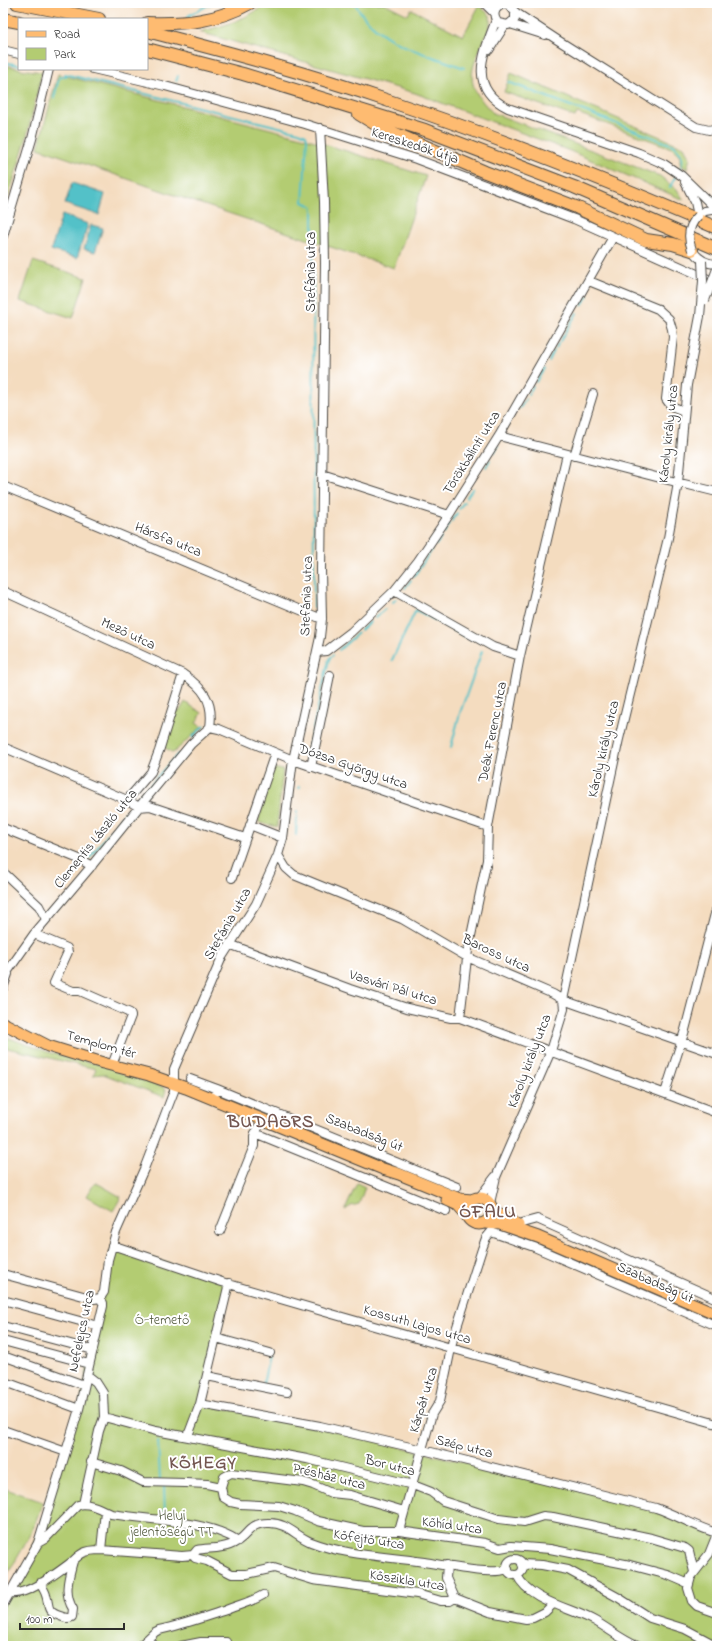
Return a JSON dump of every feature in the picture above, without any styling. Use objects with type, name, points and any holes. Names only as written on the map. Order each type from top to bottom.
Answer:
[{"type":"highway","points":[[17,3],[94,18]]},
{"type":"highway","points":[[148,23],[174,24],[194,22],[224,15],[250,3]]},
{"type":"highway","points":[[3,19],[18,22]]},
{"type":"highway","points":[[148,31],[248,57],[385,99],[566,165],[717,228]]},
{"type":"highway","points":[[148,49],[243,74],[425,130],[581,190],[716,249]]},
{"type":"highway","points":[[339,103],[382,128],[485,172],[576,207],[646,240],[673,244],[692,250]]},
{"type":"main road","name":"Templom tér","points":[[3,1013],[20,1032]]},
{"type":"main road","name":"Templom tér","points":[[3,1023],[48,1046],[174,1083]]},
{"type":"main road","name":"Szabadság út","points":[[174,1083],[215,1093],[262,1119],[383,1169],[400,1174],[460,1199],[475,1199]]},
{"type":"main road","name":"Szabadság út","points":[[383,1169],[398,1178],[458,1205],[467,1215]]},
{"type":"main road","points":[[475,1199],[485,1199],[491,1206],[491,1217],[488,1227],[474,1223],[467,1215],[467,1205],[475,1199]]},
{"type":"main road","name":"Szabadság út","points":[[491,1206],[538,1237]]},
{"type":"main road","name":"Szabadság út","points":[[488,1227],[500,1224],[538,1237],[717,1314]]},
{"type":"street","points":[[484,3],[495,17],[507,25],[556,39]]},
{"type":"street","points":[[716,209],[682,176],[653,158],[499,104],[491,97],[483,82],[483,61],[496,9],[500,4],[509,5],[515,12],[556,39],[696,127],[709,130],[717,128]]},
{"type":"street","points":[[483,61],[507,25],[515,19],[515,12]]},
{"type":"street","points":[[3,50],[18,54]]},
{"type":"street","points":[[3,236],[32,139],[50,70]]},
{"type":"street","name":"Kereskedők útja","points":[[97,70],[165,86],[320,128],[453,172],[568,217],[717,283]]},
{"type":"street","name":"Stefánia utca","points":[[174,1083],[174,1069],[222,957],[256,904],[278,855],[283,838],[293,760],[317,652],[322,620],[321,570],[324,210],[320,128]]},
{"type":"street","points":[[682,176],[695,202],[698,216]]},
{"type":"street","points":[[716,209],[705,211],[698,216],[689,230],[688,237],[692,250],[702,261],[717,264]]},
{"type":"street","name":"Törökbálinti utca","points":[[317,652],[326,651],[351,632],[394,591],[418,560],[500,436],[613,237]]},
{"type":"street","points":[[700,316],[703,281],[702,261]]},
{"type":"street","points":[[700,316],[717,269]]},
{"type":"street","points":[[588,281],[658,309],[669,319],[673,337],[666,398],[671,406],[684,411]]},
{"type":"street","name":"Károly király utca","points":[[491,1206],[496,1177],[551,1051],[564,1009],[563,1000],[619,738],[668,538],[678,483],[684,411],[691,359],[700,316]]},
{"type":"street","name":"Deák Ferenc utca","points":[[460,1018],[467,957],[487,860],[488,827],[520,656],[570,455],[593,394]]},
{"type":"street","points":[[500,436],[717,492]]},
{"type":"street","points":[[322,474],[449,515]]},
{"type":"street","name":"Hársfa utca","points":[[3,486],[322,620]]},
{"type":"street","points":[[394,591],[492,647],[520,656]]},
{"type":"street","name":"Mező utca","points":[[3,592],[182,674],[202,690],[207,698],[211,720],[210,727]]},
{"type":"street","name":"Clementis László utca","points":[[127,800],[150,772],[160,749],[182,674]]},
{"type":"street","points":[[312,767],[330,675]]},
{"type":"street","name":"Clementis László utca","points":[[3,988],[6,975],[34,934],[92,866],[191,744],[210,727]]},
{"type":"street","name":"Dózsa György utca","points":[[210,727],[312,767],[488,827]]},
{"type":"street","points":[[3,747],[127,800],[139,807],[150,806],[245,838]]},
{"type":"street","points":[[232,878],[275,753]]},
{"type":"street","points":[[250,825],[283,838]]},
{"type":"street","points":[[3,828],[79,859],[92,866]]},
{"type":"street","name":"Baross utca","points":[[278,855],[286,868],[294,875],[402,919],[467,957],[553,994],[563,1000],[717,1054]]},
{"type":"street","points":[[3,872],[38,906],[46,919]]},
{"type":"street","points":[[664,1093],[681,1041],[717,906]]},
{"type":"street","points":[[34,934],[67,947],[68,952],[54,983],[73,991],[80,991],[130,1013],[131,1016],[112,1065]]},
{"type":"street","name":"Vasvári Pál utca","points":[[229,944],[343,987],[400,1006],[451,1018],[460,1018],[717,1113]]},
{"type":"street","name":"Szabadság út","points":[[190,1079],[215,1093],[457,1187]]},
{"type":"street","name":"Nefelejcs utca","points":[[3,1605],[38,1543],[79,1409],[103,1304],[100,1298],[104,1292],[108,1260],[112,1245],[166,1112],[174,1091],[174,1083]]},
{"type":"street","points":[[220,1231],[254,1146],[253,1139],[262,1119]]},
{"type":"street","points":[[255,1133],[446,1211]]},
{"type":"street","name":"Károly király utca","points":[[475,1199],[496,1177]]},
{"type":"street","name":"Szabadság út","points":[[520,1226],[522,1223],[537,1219],[717,1299]]},
{"type":"street","name":"Szabadság út","points":[[488,1227],[717,1326]]},
{"type":"street","name":"Kárpát utca","points":[[399,1531],[432,1414],[440,1402],[453,1339],[486,1238],[488,1227]]},
{"type":"street","name":"Kossuth Lajos utca","points":[[112,1245],[228,1283],[717,1424]]},
{"type":"street","points":[[3,1274],[94,1299],[100,1298]]},
{"type":"street","points":[[185,1436],[189,1433],[200,1404],[228,1283]]},
{"type":"street","points":[[3,1300],[98,1326]]},
{"type":"street","points":[[3,1326],[93,1350]]},
{"type":"street","points":[[216,1338],[270,1353]]},
{"type":"street","points":[[3,1340],[89,1364]]},
{"type":"street","points":[[3,1356],[84,1385]]},
{"type":"street","points":[[83,1504],[98,1431],[104,1417],[103,1393],[96,1382],[87,1375]]},
{"type":"street","points":[[207,1376],[288,1392]]},
{"type":"street","points":[[3,1381],[79,1409]]},
{"type":"street","name":"Szép utca","points":[[200,1404],[320,1426],[656,1508],[677,1515],[703,1530],[717,1534]]},
{"type":"street","name":"Bor utca","points":[[104,1417],[156,1431],[307,1459],[413,1485],[431,1492],[443,1501],[499,1519],[524,1522],[543,1516],[553,1517],[651,1538],[679,1546],[689,1551],[694,1572]]},
{"type":"street","points":[[3,1430],[66,1452]]},
{"type":"street","points":[[91,1462],[121,1471],[142,1482],[186,1482],[221,1487]]},
{"type":"street","name":"Présház utca","points":[[221,1487],[224,1477],[231,1473],[271,1479],[290,1480],[313,1485],[331,1493],[350,1495],[404,1511]]},
{"type":"street","name":"Kőhíd utca","points":[[221,1487],[223,1497],[225,1499],[240,1504],[279,1506],[318,1521],[363,1532],[399,1531],[485,1544],[500,1548],[511,1546],[550,1549],[630,1565],[668,1575],[689,1584]]},
{"type":"street","points":[[10,1593],[17,1594],[40,1583],[86,1552],[101,1550],[182,1556],[193,1555],[197,1550],[229,1546],[238,1541],[229,1534],[210,1527],[111,1514],[97,1507],[83,1504],[78,1506],[45,1539],[38,1543]]},
{"type":"street","points":[[101,1550],[105,1511]]},
{"type":"street","name":"Kőfejtő utca","points":[[238,1541],[256,1524],[272,1523],[289,1528],[310,1542],[347,1552],[471,1569],[502,1571],[508,1569]]},
{"type":"street","points":[[717,1534],[710,1554],[694,1572],[689,1584],[692,1601],[697,1606],[717,1613]]},
{"type":"street","name":"Kőszikla utca","points":[[193,1555],[195,1558],[207,1561],[232,1574],[247,1574],[274,1568],[313,1580],[417,1594],[442,1601],[454,1598],[490,1612],[526,1619],[540,1615],[553,1604]]},
{"type":"street","points":[[40,1583],[50,1610],[55,1614],[66,1618],[72,1617],[73,1609],[69,1602],[67,1588],[73,1560]]},
{"type":"street","points":[[517,1575],[511,1574],[508,1569],[508,1564],[512,1560],[519,1561],[522,1564],[548,1566],[568,1570],[619,1598],[650,1618],[685,1629],[717,1646]]},
{"type":"street","points":[[517,1575],[522,1570],[522,1564]]},
{"type":"street","points":[[447,1565],[446,1578],[454,1598]]},
{"type":"street","points":[[517,1575],[521,1582],[528,1588],[553,1604],[581,1614],[637,1646]]},
{"type":"street","points":[[140,1646],[155,1632],[244,1605],[263,1594]]},
{"type":"street","points":[[148,1640],[156,1646]]},
{"type":"street","points":[[181,1646],[201,1642],[226,1642]]},
{"type":"green space","points":[[268,3],[384,3],[408,15],[411,9],[463,36],[479,6],[490,15],[490,22],[489,29],[475,60],[472,78],[477,94],[493,113],[660,176],[678,191],[684,200],[570,151],[415,93],[199,32],[235,21],[251,14]]},
{"type":"green space","points":[[3,65],[18,68],[18,70],[42,72],[26,140],[3,214]]},
{"type":"green space","points":[[511,73],[684,147],[690,158],[687,169],[680,164],[680,156],[674,149],[577,113],[575,117],[504,92]]},
{"type":"green space","points":[[58,74],[305,138],[426,176],[394,268],[38,148]]},
{"type":"green space","points":[[33,261],[86,278],[73,318],[20,301]]},
{"type":"green space","points":[[185,702],[202,713],[196,723],[202,727],[173,753],[164,747],[175,710],[179,712]]},
{"type":"green space","points":[[273,768],[283,770],[277,827],[258,822]]},
{"type":"green space","points":[[3,1036],[51,1053],[110,1067],[122,1074],[163,1087],[166,1089],[164,1097],[103,1074],[93,1075],[96,1069],[3,1047]]},
{"type":"green space","points":[[95,1182],[121,1197],[113,1211],[87,1196]]},
{"type":"green space","points":[[357,1183],[365,1187],[359,1204],[351,1206],[345,1210]]},
{"type":"green space","name":"Helyi jelentőségű TT","points":[[112,1245],[229,1283],[200,1404],[296,1422],[656,1508],[717,1533],[717,1646],[3,1646],[3,1605],[29,1560],[79,1409]]},
{"type":"green space","points":[[3,1488],[43,1502],[30,1536],[3,1582]]},
{"type":"water","points":[[72,183],[105,194],[99,215],[65,204]]},
{"type":"water","points":[[62,215],[88,224],[77,258],[51,250]]},
{"type":"water","points":[[91,225],[103,228],[95,252],[84,249]]},
{"type":"waterway","points":[[188,16],[212,3]]},
{"type":"waterway","points":[[355,3],[364,17],[375,28],[388,37],[402,45],[464,68]]},
{"type":"waterway","points":[[3,62],[18,65]]},
{"type":"waterway","points":[[65,74],[306,135],[303,202],[312,206],[313,210],[314,608]]},
{"type":"waterway","points":[[54,98],[59,78],[68,75]]},
{"type":"waterway","points":[[176,81],[178,76]]},
{"type":"waterway","points":[[508,82],[675,146],[680,152],[682,159],[682,165],[678,172]]},
{"type":"waterway","points":[[670,187],[676,176]]},
{"type":"waterway","points":[[582,305],[588,296]]},
{"type":"waterway","points":[[565,333],[577,313]]},
{"type":"waterway","points":[[560,341],[564,335]]},
{"type":"waterway","points":[[556,348],[558,344]]},
{"type":"waterway","points":[[549,361],[554,351]]},
{"type":"waterway","points":[[536,382],[544,369]]},
{"type":"waterway","points":[[528,395],[533,386]]},
{"type":"waterway","points":[[520,408],[526,399]]},
{"type":"waterway","points":[[495,452],[498,446]]},
{"type":"waterway","points":[[486,467],[490,460]]},
{"type":"waterway","points":[[466,498],[473,488]]},
{"type":"waterway","points":[[459,509],[464,502]]},
{"type":"waterway","points":[[452,521],[457,513]]},
{"type":"waterway","points":[[444,533],[449,524]]},
{"type":"waterway","points":[[436,545],[441,538]]},
{"type":"waterway","points":[[414,576],[432,550]]},
{"type":"waterway","points":[[405,588],[411,580]]},
{"type":"waterway","points":[[393,602],[396,599]]},
{"type":"waterway","points":[[375,618],[385,609]]},
{"type":"waterway","points":[[392,660],[416,610],[471,639]]},
{"type":"waterway","points":[[361,630],[370,622]]},
{"type":"waterway","points":[[339,650],[358,633]]},
{"type":"waterway","points":[[451,747],[460,713],[482,651]]},
{"type":"waterway","points":[[306,759],[329,659],[333,655]]},
{"type":"waterway","points":[[193,737],[204,726]]},
{"type":"waterway","points":[[137,799],[178,754]]},
{"type":"waterway","points":[[89,858],[127,811]]},
{"type":"waterway","points":[[296,835],[297,816]]},
{"type":"waterway","points":[[263,1385],[269,1356]]},
{"type":"waterway","points":[[158,1441],[160,1480]]},
{"type":"waterway","points":[[164,1485],[165,1519]]},
{"type":"district","name":"BUDAÖRS","points":[[271,1123]]},
{"type":"district","name":"ÓFALU","points":[[488,1213]]},
{"type":"district","name":"KŐHEGY","points":[[203,1464]]},
{"type":"park label","name":"Ó-temető","points":[[162,1320]]}]
